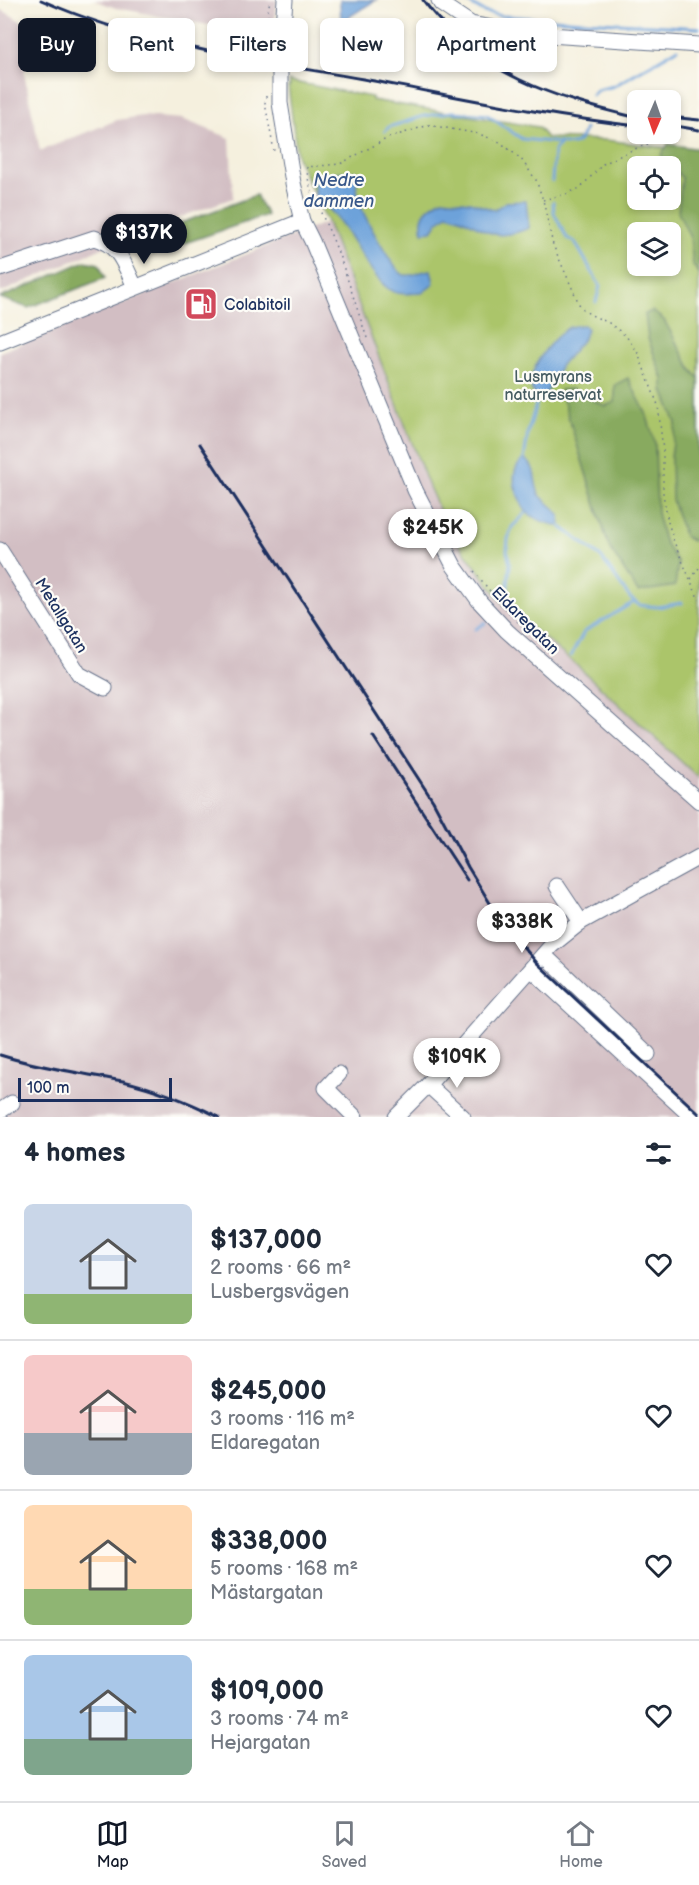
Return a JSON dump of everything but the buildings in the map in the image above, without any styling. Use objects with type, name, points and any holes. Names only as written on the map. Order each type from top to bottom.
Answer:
[{"type":"street","name":"Eldaregatan","points":[[285,0],[280,64],[280,103],[293,183],[302,221],[415,490],[454,566],[480,602],[507,631],[699,801]]},
{"type":"street","points":[[439,0],[441,4],[471,24],[519,33],[699,45]]},
{"type":"street","points":[[0,342],[302,221]]},
{"type":"street","points":[[0,269],[94,238],[107,241],[116,248],[135,287]]},
{"type":"street","name":"Metallgatan","points":[[0,550],[79,674],[105,688]]},
{"type":"street","points":[[396,1117],[428,1085],[544,955],[581,922],[699,857]]},
{"type":"street","points":[[558,886],[581,922]]},
{"type":"street","points":[[544,955],[591,990],[648,1054]]},
{"type":"street","points":[[531,969],[692,1117]]},
{"type":"street","points":[[339,1074],[326,1088],[356,1117]]},
{"type":"street","points":[[428,1085],[463,1117]]},
{"type":"path","points":[[369,345],[327,224],[310,187],[307,167],[340,164],[388,138],[429,125],[479,134],[500,142],[521,159],[536,180],[553,245],[580,306],[626,336],[637,351],[658,405],[663,451],[663,494],[668,522],[674,542],[699,600]]},
{"type":"path","points":[[543,200],[580,188],[603,164],[648,144]]},
{"type":"path","points":[[691,579],[699,568]]},
{"type":"path","points":[[473,569],[498,601],[524,628]]},
{"type":"shaded area","points":[[94,0],[277,0],[275,18],[207,18],[207,25],[195,23],[195,18],[170,18],[116,8]]},
{"type":"shaded area","points":[[0,9],[18,19],[18,72],[24,72],[40,151],[117,120],[143,116],[182,119],[230,138],[233,198],[134,234],[0,293]]},
{"type":"shaded area","points":[[327,222],[429,487],[449,531],[699,767],[699,1117],[0,1117],[0,352]]},
{"type":"green space","name":"Lusmyrans naturreservat","points":[[289,81],[372,97],[372,100],[538,127],[547,138],[606,140],[699,152],[699,778],[574,663],[505,606],[449,531],[429,487],[327,222],[297,157],[288,86],[290,86]]},
{"type":"green space","points":[[668,144],[699,149],[699,274],[693,265],[690,238],[678,212],[681,210],[681,156],[661,155]]},
{"type":"green space","points":[[256,195],[267,215],[153,254],[149,235]]},
{"type":"green space","points":[[85,261],[99,264],[105,278],[28,308],[0,298]]},
{"type":"green space","points":[[652,311],[664,320],[691,369],[699,378],[699,534],[692,541],[684,536],[672,500],[671,457],[676,423],[663,390],[663,379],[648,338],[645,314]]},
{"type":"green space","points":[[628,378],[646,413],[655,443],[657,513],[664,541],[678,563],[675,586],[638,592],[609,547],[560,390],[573,389],[605,406],[615,402],[615,385]]},
{"type":"water","points":[[340,0],[376,0],[347,18],[341,18]]},
{"type":"water","name":"Nedre dammen","points":[[340,172],[356,172],[360,204],[380,243],[399,272],[408,275],[431,270],[434,284],[422,293],[401,294],[393,292],[381,282],[335,215],[316,201],[314,182],[320,177]]},
{"type":"water","name":"Nedre dammen","points":[[442,199],[470,202],[494,210],[506,202],[526,201],[529,228],[503,235],[494,234],[448,214],[432,231],[423,232],[422,220],[425,212]]},
{"type":"water","points":[[584,325],[587,329],[584,338],[561,365],[545,395],[538,398],[532,390],[531,381],[539,360],[546,349],[563,332],[570,327]]},
{"type":"water","points":[[524,459],[533,470],[539,494],[560,515],[560,526],[536,519],[523,507],[514,479],[516,468]]},
{"type":"waterway","points":[[464,0],[484,12],[502,16],[699,28]]},
{"type":"waterway","points":[[592,95],[597,90],[614,86],[677,49]]},
{"type":"waterway","points":[[385,131],[389,127],[424,116],[453,112],[487,115],[522,139],[560,143]]},
{"type":"waterway","points":[[552,181],[554,151],[560,143],[576,143],[585,129]]},
{"type":"waterway","points":[[553,202],[554,213],[567,238],[575,242],[600,286],[596,302]]},
{"type":"waterway","points":[[524,459],[528,432],[538,398]]},
{"type":"waterway","points":[[507,593],[510,564],[507,551],[508,539],[512,527],[526,513]]},
{"type":"waterway","points":[[560,526],[601,557],[630,598],[639,605],[657,607],[682,603]]},
{"type":"waterway","points":[[571,656],[584,632],[634,602]]},
{"type":"waterway","points":[[476,629],[485,623]]},
{"type":"railway","points":[[41,0],[119,29],[240,58],[535,111],[627,125]]},
{"type":"railway","points":[[423,0],[467,47],[492,65],[519,79],[576,102],[627,115]]},
{"type":"railway","points":[[681,118],[699,120]]},
{"type":"railway","points":[[681,127],[699,130]]},
{"type":"railway","points":[[200,444],[433,801],[468,867],[499,918],[537,963],[699,1114]]},
{"type":"railway","points":[[373,736],[467,880]]},
{"type":"railway","points":[[0,1055],[46,1067],[136,1084],[172,1096],[219,1117]]},
{"type":"place","name":"Colabitoil","points":[[201,304]]}]
